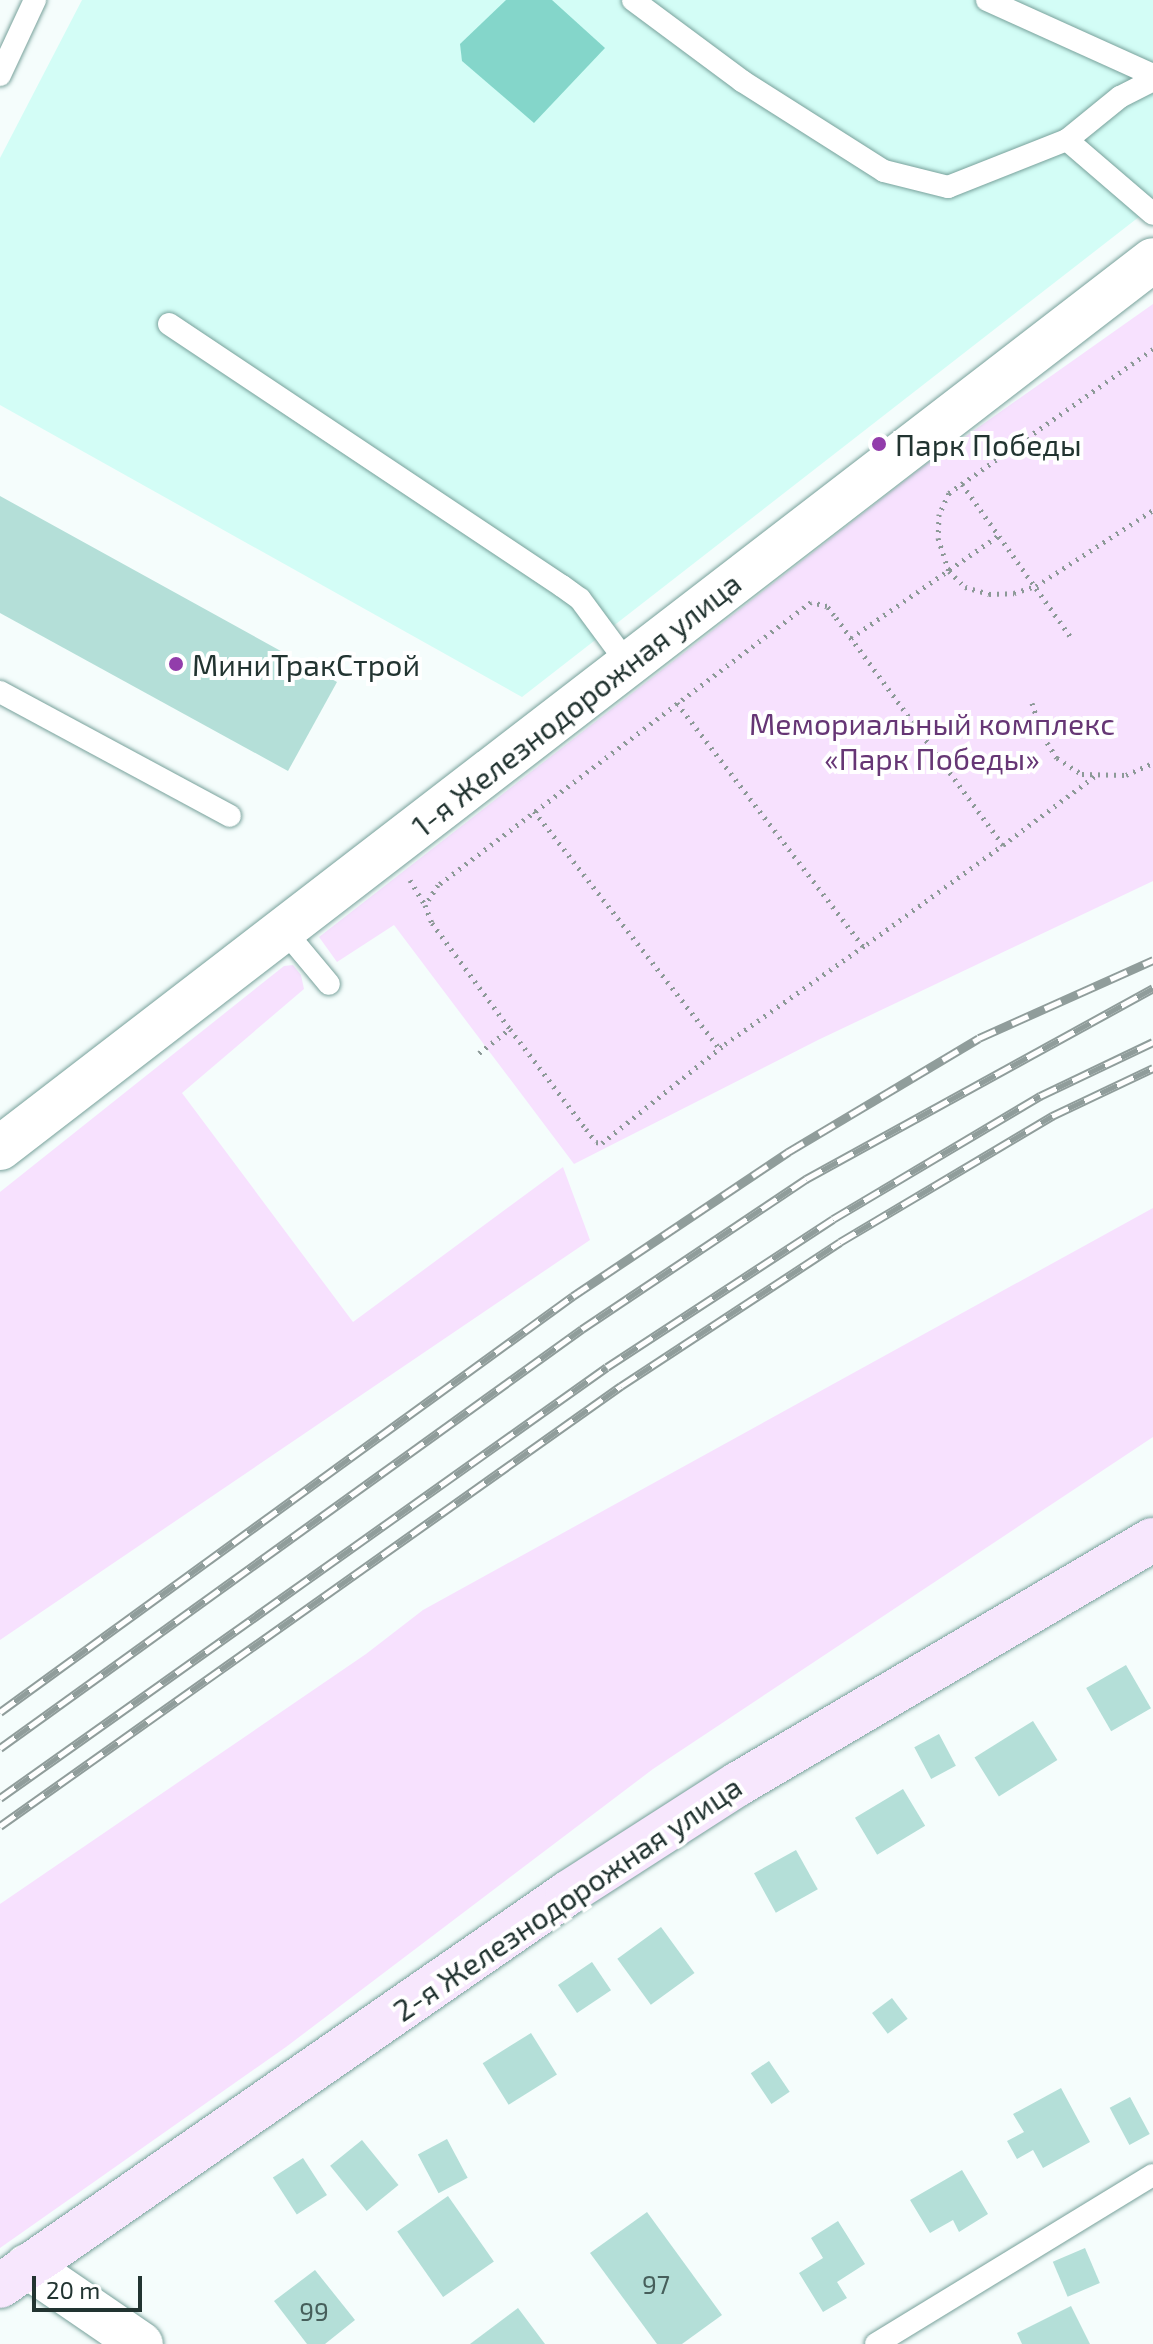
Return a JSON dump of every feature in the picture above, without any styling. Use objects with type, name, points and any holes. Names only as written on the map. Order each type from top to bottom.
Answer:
[{"type":"street","name":"1-я Железнодорожная улица","points":[[0,1148],[1153,260]]},
{"type":"street","name":"2-я Железнодорожная улица","points":[[13,2276],[621,1858],[738,1784],[1153,1540]]},
{"type":"street","points":[[13,2276],[141,2344]]},
{"type":"lane","points":[[0,75],[35,0]]},
{"type":"lane","points":[[633,0],[742,81],[884,171],[948,187],[1067,140],[1120,97],[1153,78]]},
{"type":"lane","points":[[987,0],[1153,78]]},
{"type":"lane","points":[[1067,140],[1153,214]]},
{"type":"lane","points":[[169,324],[571,592],[628,664]]},
{"type":"lane","points":[[0,692],[230,816]]},
{"type":"lane","points":[[284,930],[329,984]]},
{"type":"lane","points":[[876,2344],[1153,2175]]},
{"type":"path","points":[[1153,349],[949,493],[939,514],[938,538],[949,571],[965,587],[989,594],[1014,593],[1036,586],[1153,510]]},
{"type":"path","points":[[962,484],[1073,640]]},
{"type":"path","points":[[851,638],[998,536]]},
{"type":"path","points":[[1003,845],[827,606],[811,602],[438,885],[425,905],[432,923],[510,1029],[596,1142],[602,1143],[720,1049],[1003,845],[1095,776]]},
{"type":"path","points":[[677,703],[863,946]]},
{"type":"path","points":[[1032,703],[1043,736],[1057,758],[1082,774],[1126,775],[1153,763]]},
{"type":"path","points":[[534,811],[720,1049]]},
{"type":"path","points":[[479,1053],[510,1029]]},
{"type":"shaded area","points":[[82,0],[1153,0],[1153,206],[522,697],[0,405],[0,158]]},
{"type":"shaded area","points":[[506,0],[552,0],[605,48],[534,123],[462,61],[460,44]]},
{"type":"green space","name":"Мемориальный комплекс «Парк Победы»","points":[[1153,304],[1153,881],[818,1040],[574,1164],[394,925],[337,962],[319,937],[925,465]]},
{"type":"green space","points":[[293,965],[301,975],[304,989],[182,1093],[353,1322],[563,1167],[590,1240],[0,1640],[0,1192],[284,966]]},
{"type":"green space","points":[[1153,1208],[1153,1437],[653,1769],[286,2047],[0,2248],[0,1904],[366,1654],[423,1610]]},
{"type":"building","points":[[0,496],[337,682],[288,771],[0,613]]},
{"type":"building","points":[[1126,1665],[1151,1708],[1111,1731],[1086,1688]]},
{"type":"building","points":[[1033,1721],[1057,1760],[999,1797],[974,1758]]},
{"type":"building","points":[[939,1734],[956,1766],[931,1779],[914,1747]]},
{"type":"building","points":[[903,1789],[925,1826],[877,1855],[855,1818]]},
{"type":"building","points":[[796,1850],[818,1889],[776,1913],[754,1873]]},
{"type":"building","points":[[661,1927],[695,1973],[651,2005],[617,1959]]},
{"type":"building","points":[[592,1962],[611,1990],[577,2013],[558,1985]]},
{"type":"building","points":[[892,1998],[908,2019],[888,2034],[872,2013]]},
{"type":"building","points":[[531,2033],[557,2075],[509,2105],[483,2063]]},
{"type":"building","points":[[769,2061],[790,2092],[771,2104],[751,2073]]},
{"type":"building","points":[[1061,2088],[1090,2142],[1043,2168],[1033,2150],[1017,2159],[1007,2141],[1024,2132],[1013,2114]]},
{"type":"building","points":[[1130,2097],[1150,2134],[1129,2145],[1110,2108]]},
{"type":"building","points":[[447,2139],[468,2178],[439,2193],[418,2154]]},
{"type":"building","points":[[362,2140],[399,2185],[367,2211],[330,2166]]},
{"type":"building","points":[[303,2158],[327,2195],[297,2215],[273,2178]]},
{"type":"building","points":[[962,2170],[988,2214],[959,2232],[953,2220],[930,2233],[910,2200]]},
{"type":"building","points":[[448,2196],[494,2262],[443,2297],[397,2232]]},
{"type":"building","points":[[647,2212],[722,2315],[682,2344],[657,2344],[590,2253]]},
{"type":"building","points":[[838,2221],[865,2264],[837,2282],[847,2298],[823,2312],[799,2273],[823,2258],[811,2238]]},
{"type":"building","points":[[1085,2248],[1100,2283],[1068,2297],[1053,2262]]},
{"type":"building","points":[[315,2270],[355,2320],[325,2344],[307,2344],[274,2301]]},
{"type":"building","points":[[1071,2306],[1090,2344],[1022,2344],[1017,2333]]},
{"type":"building","points":[[518,2308],[545,2344],[470,2344]]},
{"type":"railway","points":[[0,1712],[573,1296],[788,1152],[979,1038],[1153,960]]},
{"type":"railway","points":[[0,1748],[582,1329],[806,1179],[1153,988]]},
{"type":"railway","points":[[0,1798],[607,1367],[833,1219],[1040,1096],[1153,1042]]},
{"type":"railway","points":[[0,1826],[621,1386],[840,1242],[1052,1116],[1153,1068]]},
{"type":"place","name":"Парк Победы","points":[[879,444]]},
{"type":"place","name":"МиниТракСтрой","points":[[176,664]]}]
